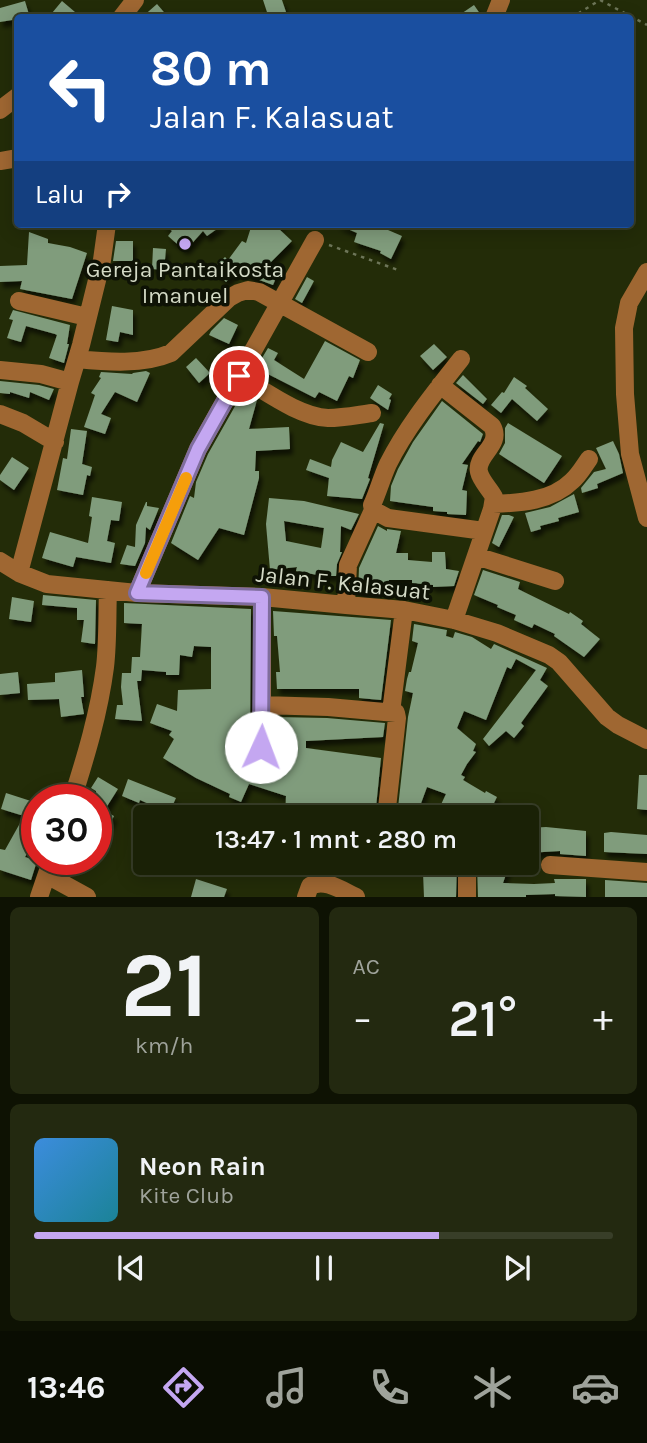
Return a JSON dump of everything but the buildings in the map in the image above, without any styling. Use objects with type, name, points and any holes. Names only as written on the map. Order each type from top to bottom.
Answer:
[{"type":"street","points":[[124,14],[135,0]]},
{"type":"street","points":[[0,110],[14,99]]},
{"type":"street","points":[[19,573],[77,359],[102,260],[106,228]]},
{"type":"street","points":[[137,593],[198,449],[315,240]]},
{"type":"street","points":[[647,272],[629,303],[624,328],[625,394],[630,454],[647,518]]},
{"type":"street","points":[[77,359],[126,361],[171,354],[229,298],[248,290],[259,292],[279,302],[368,352]]},
{"type":"street","points":[[19,301],[87,317]]},
{"type":"street","points":[[346,605],[348,565],[373,510],[372,505],[387,466],[400,443],[461,359]]},
{"type":"street","points":[[0,370],[41,374],[70,382]]},
{"type":"street","points":[[239,376],[303,412],[325,418],[372,413]]},
{"type":"street","points":[[440,386],[492,426],[495,432],[495,438],[478,471],[494,497],[493,504],[454,620]]},
{"type":"street","points":[[0,414],[23,423],[55,442]]},
{"type":"street","points":[[493,504],[516,503],[558,492],[572,482],[589,459]]},
{"type":"street","points":[[373,510],[388,518],[484,531]]},
{"type":"street","points":[[476,556],[555,581]]},
{"type":"street","name":"Jalan F. Kalasuat","points":[[0,561],[19,573],[47,584],[137,593],[262,597],[404,610],[454,620],[498,633],[549,654],[607,717],[647,740]]},
{"type":"street","points":[[77,784],[91,741],[105,665],[108,590]]},
{"type":"street","points":[[260,768],[262,597]]},
{"type":"street","points":[[391,712],[404,610]]},
{"type":"street","points":[[262,705],[396,713],[388,805]]},
{"type":"street","points":[[550,865],[647,872]]},
{"type":"street","points":[[38,897],[46,875]]},
{"type":"street","points":[[59,875],[87,897]]},
{"type":"street","points":[[467,875],[467,897]]},
{"type":"street","points":[[306,897],[310,886],[316,883],[324,883],[356,897]]},
{"type":"path","points":[[577,14],[600,0],[626,14]]},
{"type":"path","points":[[315,240],[398,270]]},
{"type":"slow traffic","points":[[146,573],[186,478]]},
{"type":"place","name":"Gereja Pantaikosta Imanuel","points":[[185,244]]},
{"type":"route","points":[[239,376],[198,449],[137,593],[262,597],[261,747]]}]
